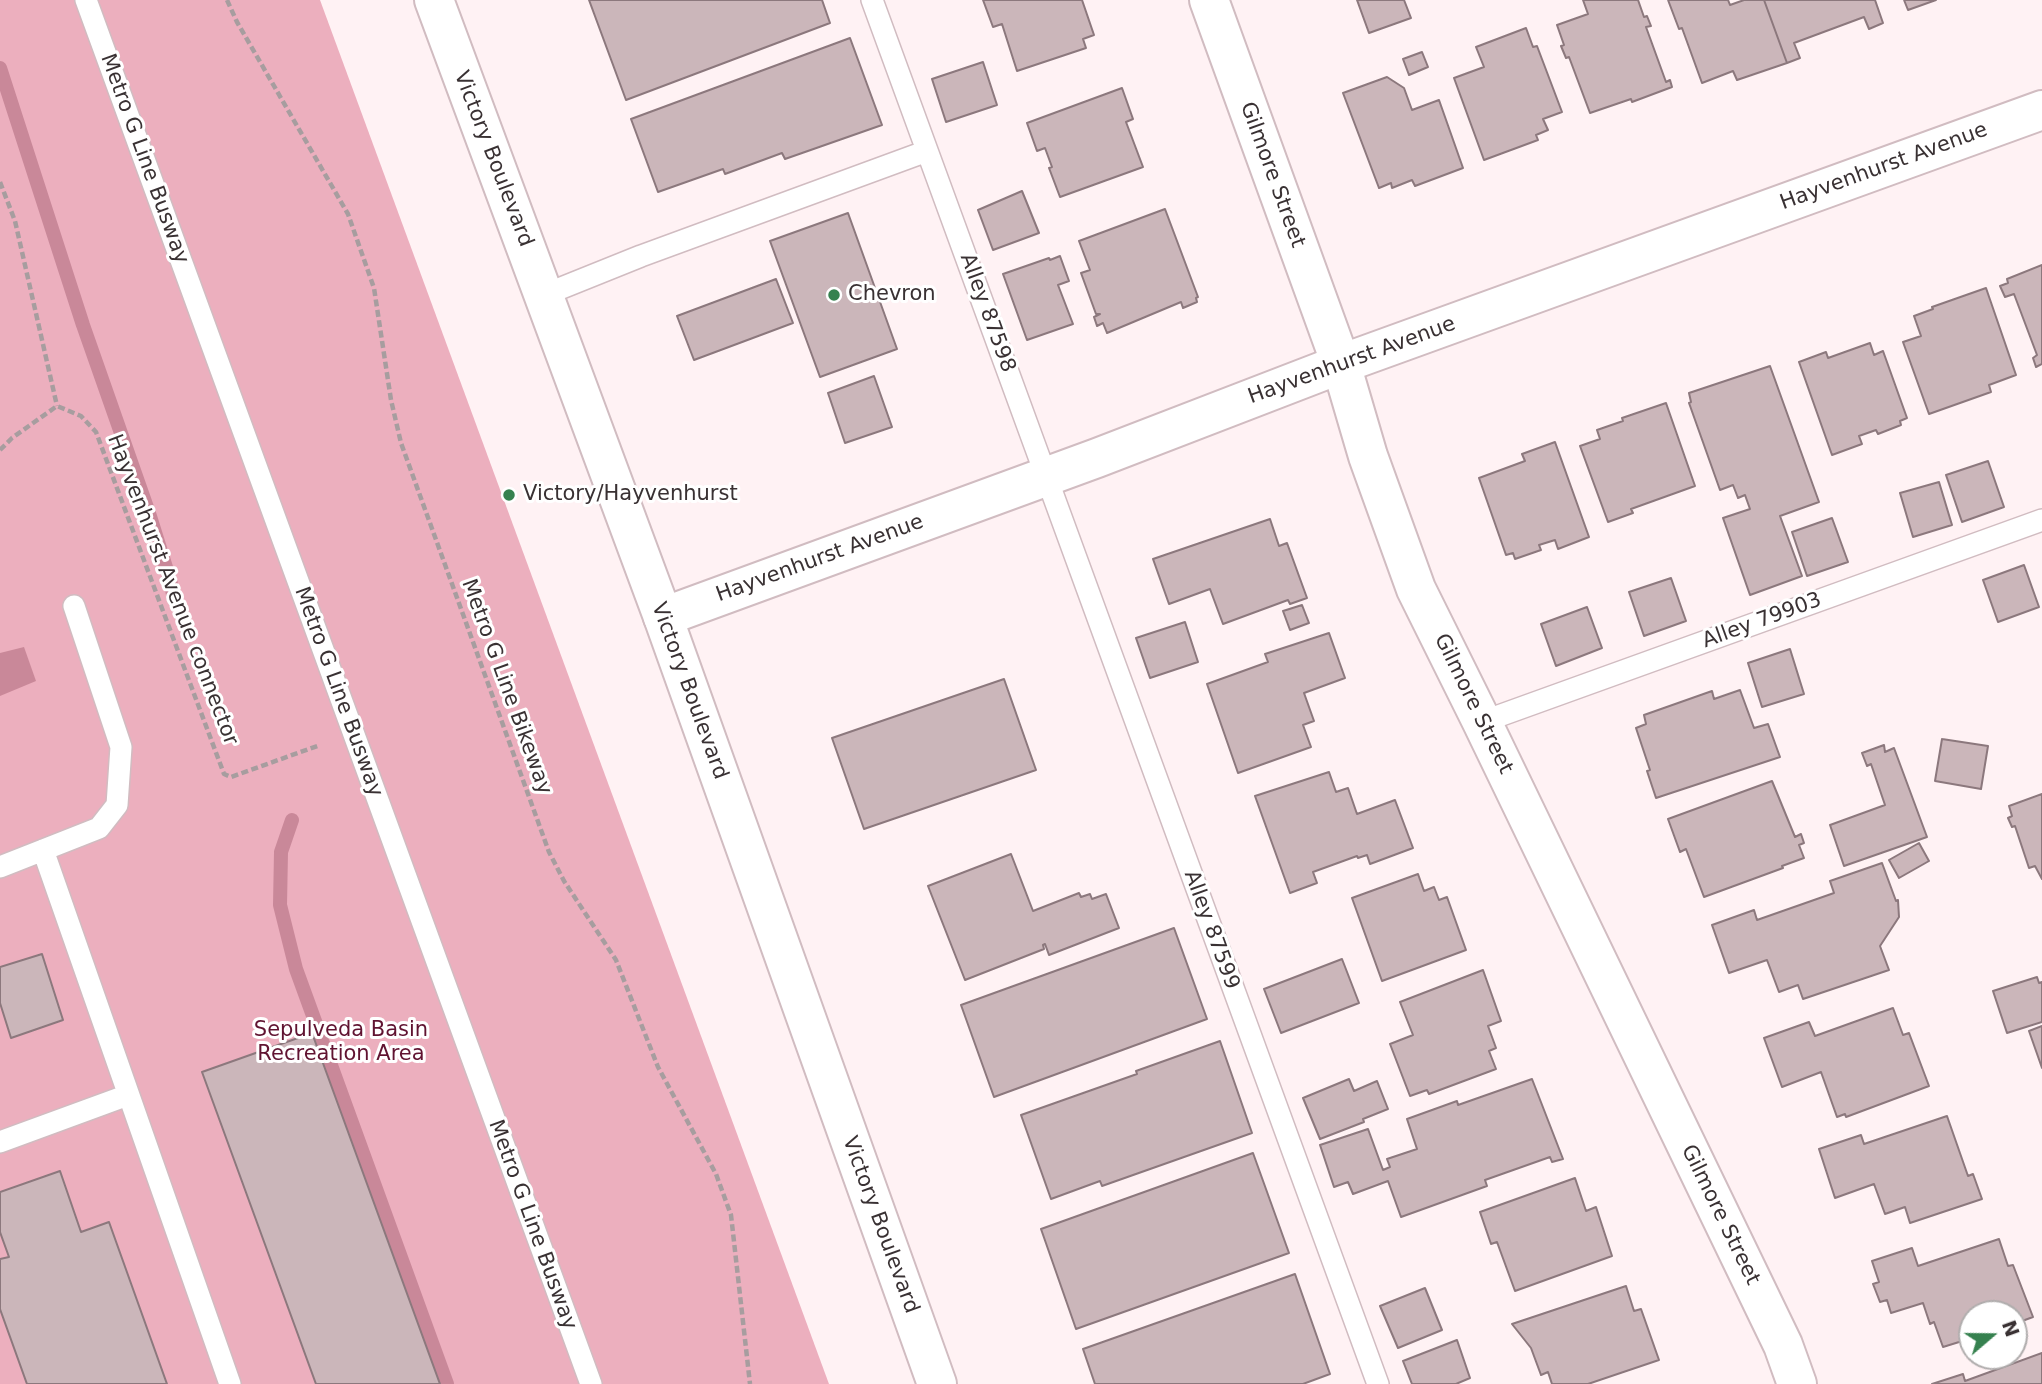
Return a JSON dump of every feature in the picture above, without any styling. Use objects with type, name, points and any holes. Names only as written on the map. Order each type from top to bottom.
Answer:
[{"type":"main road","name":"Victory Boulevard","points":[[434,0],[663,617],[937,1384]]},
{"type":"main road","name":"Gilmore Street","points":[[1210,0],[1341,363],[1368,456],[1416,589],[1783,1345],[1797,1384]]},
{"type":"main road","name":"Hayvenhurst Avenue","points":[[663,617],[1046,476],[1341,363],[2042,110]]},
{"type":"lane","name":"Metro G Line Busway","points":[[86,0],[591,1384]]},
{"type":"lane","name":"Alley 87598","points":[[872,0],[1046,476]]},
{"type":"lane","points":[[544,295],[927,151]]},
{"type":"lane","name":"Alley 87599","points":[[1046,476],[1378,1384]]},
{"type":"lane","name":"Alley 79903","points":[[1482,722],[2042,520]]},
{"type":"lane","points":[[0,867],[99,828],[117,804],[121,747],[74,606]]},
{"type":"lane","points":[[43,850],[230,1384]]},
{"type":"lane","points":[[0,1142],[128,1095]]},
{"type":"path","name":"Metro G Line Bikeway","points":[[227,0],[237,22],[348,214],[374,288],[391,400],[401,443],[549,852],[564,881],[616,960],[658,1067],[716,1174],[731,1215],[750,1384]]},
{"type":"path","points":[[0,183],[15,222],[57,406],[12,438],[0,450]]},
{"type":"path","name":"Hayvenhurst Avenue connector","points":[[57,406],[81,416],[96,432],[224,774],[232,777],[323,744]]},
{"type":"green space","name":"Sepulveda Basin Recreation Area","points":[[0,0],[320,0],[829,1384],[0,1384]]},
{"type":"shaded area","points":[[24,647],[36,681],[0,696],[0,653]]},
{"type":"building","points":[[589,0],[822,0],[830,23],[626,100]]},
{"type":"building","points":[[983,0],[1082,0],[1094,35],[1083,39],[1086,48],[1017,71],[1002,24],[993,27]]},
{"type":"building","points":[[1357,0],[1404,0],[1411,18],[1369,33]]},
{"type":"building","points":[[1583,0],[1638,0],[1644,17],[1647,16],[1651,26],[1646,27],[1666,82],[1670,80],[1672,87],[1632,102],[1631,99],[1590,113],[1569,57],[1566,58],[1561,46],[1564,45],[1557,25],[1588,14]]},
{"type":"building","points":[[1668,0],[1728,0],[1730,5],[1744,0],[1764,0],[1787,63],[1737,80],[1733,71],[1702,83],[1682,28],[1679,29]]},
{"type":"building","points":[[1764,0],[1875,0],[1883,23],[1869,29],[1864,17],[1794,43],[1800,58],[1787,63]]},
{"type":"building","points":[[1904,0],[1936,0],[1908,10]]},
{"type":"building","points":[[1526,28],[1533,47],[1537,46],[1562,112],[1543,119],[1548,130],[1536,135],[1538,140],[1484,160],[1454,78],[1484,67],[1476,47]]},
{"type":"building","points":[[850,38],[882,125],[785,159],[782,153],[725,174],[723,169],[658,192],[631,119]]},
{"type":"building","points":[[1422,52],[1428,67],[1409,75],[1403,59]]},
{"type":"building","points":[[983,62],[997,105],[946,122],[932,79]]},
{"type":"building","points":[[1387,77],[1404,88],[1412,110],[1439,100],[1463,168],[1415,186],[1412,180],[1392,188],[1391,183],[1379,188],[1343,93]]},
{"type":"building","points":[[1122,88],[1133,119],[1126,122],[1143,167],[1060,197],[1045,148],[1037,151],[1027,123]]},
{"type":"building","points":[[1022,191],[1039,233],[993,250],[978,210]]},
{"type":"building","points":[[1165,209],[1198,297],[1197,302],[1183,308],[1181,302],[1107,333],[1103,323],[1097,326],[1094,317],[1100,314],[1096,314],[1081,273],[1090,270],[1079,241]]},
{"type":"building","name":"Chevron","points":[[848,213],[897,349],[820,377],[770,241]]},
{"type":"building","points":[[1060,256],[1069,281],[1058,285],[1073,324],[1027,340],[1003,274]]},
{"type":"building","points":[[2042,265],[2042,364],[2036,367],[2033,358],[2037,355],[2014,294],[2005,297],[2000,286],[2008,283],[2007,279]]},
{"type":"building","name":"Chevron","points":[[776,279],[793,323],[694,360],[677,316]]},
{"type":"building","points":[[1986,288],[2016,375],[1989,385],[1991,392],[1929,414],[1903,342],[1921,336],[1914,316]]},
{"type":"building","points":[[1870,343],[1874,355],[1883,351],[1907,418],[1900,421],[1901,425],[1878,434],[1876,430],[1859,436],[1862,444],[1832,455],[1799,362],[1826,352],[1828,358]]},
{"type":"building","points":[[1770,366],[1819,502],[1780,516],[1802,576],[1750,595],[1723,518],[1750,509],[1745,495],[1738,498],[1733,485],[1720,490],[1689,403],[1689,393]]},
{"type":"building","points":[[874,376],[892,427],[845,443],[828,393]]},
{"type":"building","points":[[1666,403],[1695,486],[1631,509],[1633,513],[1608,522],[1580,446],[1600,439],[1597,430]]},
{"type":"building","points":[[1555,442],[1589,537],[1558,549],[1555,540],[1539,545],[1541,550],[1515,559],[1513,553],[1506,555],[1479,478],[1525,461],[1522,454]]},
{"type":"building","points":[[1988,461],[2004,507],[1962,522],[1946,475]]},
{"type":"building","points":[[1939,482],[1952,525],[1913,537],[1900,493]]},
{"type":"building","points":[[1832,518],[1848,562],[1807,576],[1792,532]]},
{"type":"building","points":[[1270,519],[1279,546],[1287,543],[1307,598],[1290,604],[1288,600],[1223,624],[1210,589],[1169,604],[1153,559]]},
{"type":"building","points":[[2024,565],[2039,607],[1998,622],[1983,580]]},
{"type":"building","points":[[1671,578],[1686,621],[1644,636],[1629,592]]},
{"type":"building","points":[[1302,605],[1309,623],[1290,630],[1283,611]]},
{"type":"building","points":[[1587,607],[1602,648],[1556,666],[1541,624]]},
{"type":"building","points":[[1185,622],[1198,662],[1150,678],[1136,638]]},
{"type":"building","points":[[1329,633],[1345,678],[1304,693],[1314,721],[1303,725],[1311,747],[1238,773],[1207,684],[1268,662],[1265,654]]},
{"type":"building","points":[[1790,649],[1804,694],[1762,707],[1748,663]]},
{"type":"building","points":[[1004,679],[1036,770],[864,829],[832,738]]},
{"type":"building","points":[[1740,690],[1754,728],[1768,724],[1780,757],[1656,798],[1636,728],[1646,724],[1644,715],[1712,691],[1714,699]]},
{"type":"building","points":[[1942,739],[1988,746],[1981,789],[1935,781]]},
{"type":"building","points":[[1884,745],[1885,752],[1894,748],[1927,837],[1844,866],[1830,825],[1885,805],[1871,764],[1867,766],[1862,753]]},
{"type":"building","points":[[1329,772],[1336,792],[1348,788],[1357,814],[1395,800],[1413,848],[1370,864],[1367,855],[1357,856],[1313,872],[1317,883],[1290,893],[1255,796]]},
{"type":"building","points":[[1772,781],[1795,837],[1801,834],[1804,843],[1799,845],[1804,858],[1704,897],[1686,849],[1680,852],[1668,819]]},
{"type":"building","points":[[2042,794],[2042,879],[2035,866],[2029,868],[2015,826],[2012,827],[2008,818],[2012,816],[2009,806]]},
{"type":"building","points":[[1919,843],[1929,861],[1899,878],[1889,860]]},
{"type":"building","points":[[1011,854],[1033,911],[1079,893],[1081,897],[1090,894],[1092,899],[1106,894],[1119,928],[1049,955],[1045,944],[1044,949],[965,980],[928,886]]},
{"type":"building","points":[[1882,863],[1896,901],[1898,900],[1899,917],[1880,946],[1889,970],[1803,999],[1798,985],[1779,992],[1767,960],[1729,973],[1712,925],[1754,910],[1757,920],[1834,893],[1830,881]]},
{"type":"building","points":[[1418,874],[1424,891],[1434,887],[1439,900],[1447,897],[1466,950],[1382,981],[1352,898]]},
{"type":"building","points":[[1174,928],[1207,1019],[994,1097],[961,1005]]},
{"type":"building","points":[[42,954],[63,1020],[11,1038],[0,1003],[0,967]]},
{"type":"building","points":[[1342,959],[1359,1003],[1281,1033],[1264,989]]},
{"type":"building","points":[[1483,970],[1501,1021],[1488,1026],[1496,1048],[1489,1051],[1496,1069],[1429,1094],[1427,1090],[1410,1096],[1390,1044],[1413,1035],[1400,1002]]},
{"type":"building","points":[[2037,977],[2039,983],[2042,982],[2042,1022],[2007,1033],[1993,991]]},
{"type":"building","points":[[1893,1008],[1903,1035],[1909,1033],[1929,1086],[1846,1117],[1845,1114],[1837,1117],[1821,1072],[1782,1087],[1764,1038],[1809,1022],[1815,1036]]},
{"type":"building","points":[[2042,1026],[2042,1068],[2029,1031]]},
{"type":"building","points":[[312,1033],[440,1384],[316,1384],[202,1072]]},
{"type":"building","points":[[1220,1041],[1252,1133],[1102,1186],[1100,1181],[1051,1199],[1021,1115]]},
{"type":"building","points":[[1349,1079],[1354,1091],[1377,1081],[1388,1109],[1363,1119],[1364,1122],[1320,1139],[1303,1098]]},
{"type":"building","points":[[1532,1079],[1563,1159],[1552,1162],[1550,1157],[1485,1180],[1487,1186],[1401,1217],[1388,1181],[1353,1194],[1348,1182],[1334,1187],[1320,1145],[1368,1129],[1383,1170],[1390,1167],[1387,1159],[1417,1149],[1407,1119],[1457,1101],[1458,1105]]},
{"type":"building","points":[[1947,1116],[1968,1176],[1973,1174],[1982,1199],[1910,1223],[1905,1207],[1885,1214],[1874,1184],[1835,1198],[1819,1149],[1861,1135],[1864,1144]]},
{"type":"building","points":[[1253,1153],[1289,1253],[1076,1329],[1041,1229]]},
{"type":"building","points":[[60,1171],[81,1232],[109,1222],[167,1384],[27,1384],[0,1309],[0,1259],[9,1257],[0,1232],[0,1192]]},
{"type":"building","points":[[1575,1178],[1586,1211],[1596,1207],[1612,1256],[1515,1291],[1497,1242],[1491,1244],[1480,1212]]},
{"type":"building","points":[[1999,1239],[2008,1266],[2013,1265],[2026,1300],[1958,1300],[1958,1342],[1943,1347],[1934,1322],[1930,1324],[1923,1303],[1891,1313],[1887,1300],[1880,1302],[1873,1284],[1879,1282],[1872,1261],[1912,1248],[1918,1266]]},
{"type":"building","points":[[1295,1274],[1330,1374],[1303,1384],[1095,1384],[1083,1349]]},
{"type":"building","points":[[1626,1286],[1634,1311],[1641,1309],[1659,1360],[1588,1384],[1552,1384],[1548,1372],[1541,1375],[1531,1348],[1512,1324]]},
{"type":"building","points":[[1425,1288],[1442,1330],[1398,1348],[1380,1306]]},
{"type":"building","points":[[2028,1304],[2033,1317],[2028,1319]]},
{"type":"building","points":[[1457,1340],[1470,1378],[1456,1384],[1412,1384],[1403,1361]]},
{"type":"building","points":[[2042,1353],[2042,1384],[1932,1384],[1963,1374],[1965,1381],[1995,1370],[2028,1370],[2028,1358]]},
{"type":"waterway","points":[[0,68],[83,325],[149,513],[174,599]]},
{"type":"waterway","points":[[292,820],[281,852],[280,905],[296,969],[447,1384]]},
{"type":"place","name":"Chevron","points":[[834,295]]},
{"type":"place","name":"Victory/Hayvenhurst","points":[[509,495]]}]
